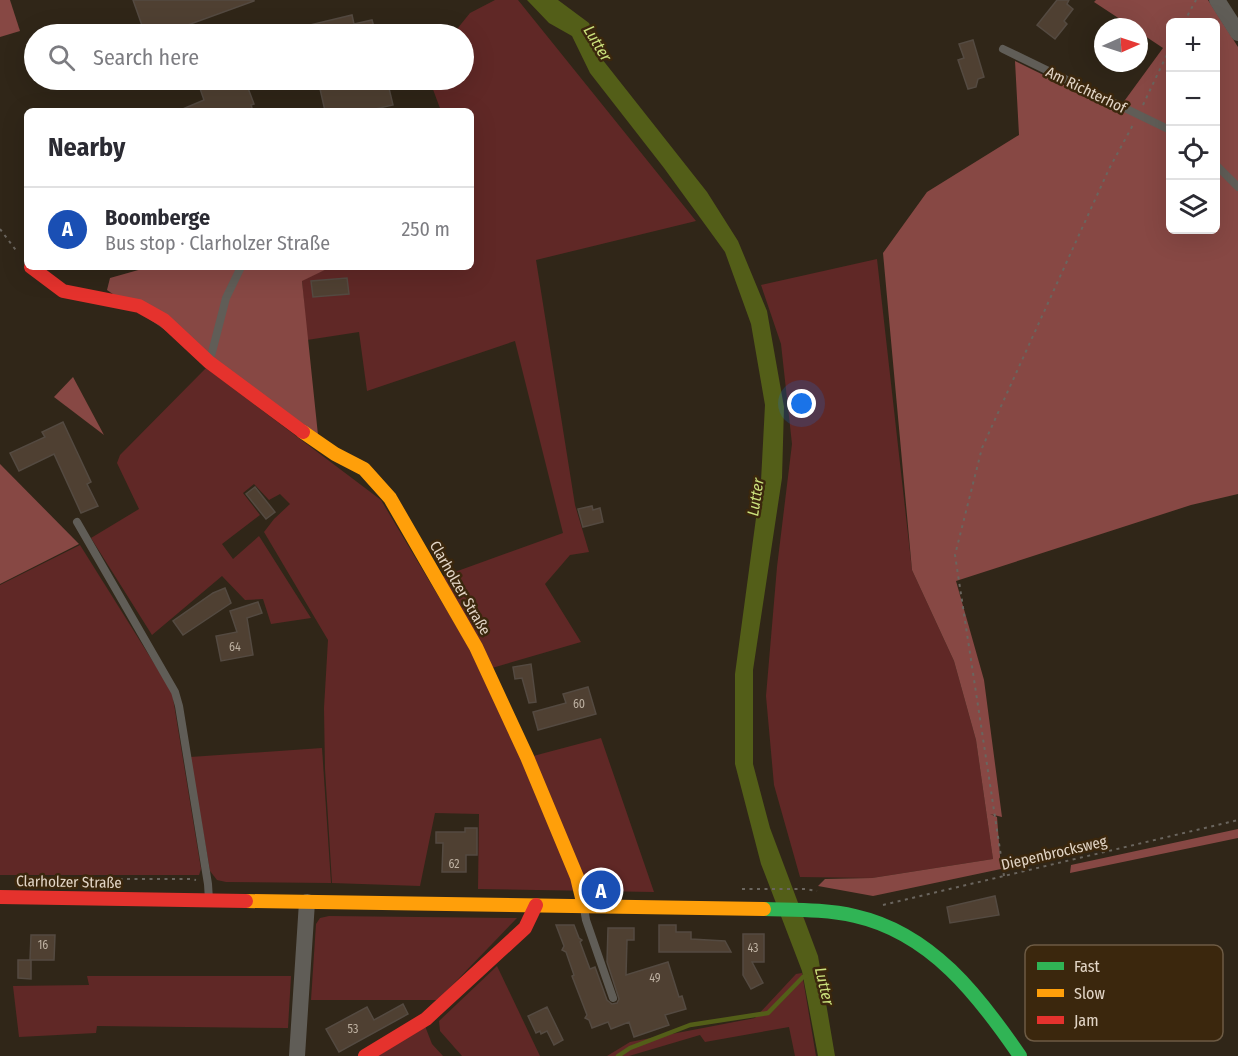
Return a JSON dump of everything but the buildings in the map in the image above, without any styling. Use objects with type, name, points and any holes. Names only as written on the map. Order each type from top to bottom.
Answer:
[{"type":"street","points":[[1217,0],[1238,33]]},
{"type":"street","name":"Clarholzer Straße","points":[[35,270],[63,291],[139,306],[164,320],[209,362],[276,413],[334,454],[364,469],[390,498],[476,647],[532,768],[577,877],[584,906]]},
{"type":"street","name":"Clarholzer Straße","points":[[0,897],[812,910],[841,914],[870,920],[922,944],[950,967],[978,997],[1020,1056]]},
{"type":"street","points":[[297,1056],[307,902]]},
{"type":"street","points":[[364,1056],[426,1019],[525,928],[536,905]]},
{"type":"lane","name":"Am Richterhof","points":[[1003,49],[1166,128]]},
{"type":"lane","points":[[1220,170],[1238,187]]},
{"type":"lane","points":[[209,362],[226,298],[240,270]]},
{"type":"lane","points":[[77,522],[175,692],[209,900]]},
{"type":"lane","points":[[584,906],[586,920],[613,999]]},
{"type":"path","points":[[1186,18],[1196,0]]},
{"type":"path","points":[[1004,876],[955,555],[982,448],[1109,169],[1166,56]]},
{"type":"path","points":[[0,229],[20,255]]},
{"type":"path","name":"Diepenbrocksweg","points":[[878,908],[897,901],[1238,820]]},
{"type":"path","points":[[757,888],[805,889]]},
{"type":"shaded area","points":[[0,0],[10,0],[20,31],[0,37]]},
{"type":"shaded area","points":[[495,0],[518,0],[696,221],[536,260],[575,505],[589,552],[570,555],[545,584],[581,642],[492,668],[441,577],[563,533],[515,341],[367,391],[359,332],[307,340],[302,280],[324,270],[474,270],[474,108],[440,108],[433,90],[474,90],[474,24],[461,24],[470,13]]},
{"type":"shaded area","points":[[527,0],[558,0],[589,23],[602,59],[707,192],[738,241],[767,311],[784,407],[782,478],[753,670],[753,764],[770,828],[818,956],[835,1056],[818,1056],[802,971],[761,864],[735,764],[735,674],[761,481],[765,405],[751,324],[725,252],[664,168],[590,73],[572,36],[549,23]]},
{"type":"shaded area","points":[[1096,0],[1208,0],[1219,18],[1166,18],[1166,234],[1220,234],[1220,19],[1238,47],[1238,494],[1191,505],[956,581],[984,680],[1002,817],[990,814],[997,817],[1001,869],[873,896],[818,886],[825,879],[872,878],[993,859],[976,740],[954,661],[912,570],[883,253],[927,192],[1019,135],[1015,61],[1117,111],[1145,72],[1148,72],[1148,69],[1163,48],[1148,38],[1148,18],[1118,18],[1094,2]]},
{"type":"shaded area","points":[[877,259],[912,570],[954,661],[976,740],[993,859],[872,878],[800,877],[774,785],[766,696],[777,567],[792,444],[781,344],[761,285]]},
{"type":"shaded area","points":[[138,270],[325,270],[302,281],[318,435],[107,290],[110,278]]},
{"type":"shaded area","points":[[206,368],[381,500],[471,651],[522,759],[601,738],[654,892],[478,889],[479,814],[435,813],[420,886],[332,883],[325,769],[324,708],[328,640],[264,532],[290,504],[280,494],[269,500],[254,484],[243,493],[260,515],[222,544],[233,559],[259,536],[311,618],[271,624],[263,599],[245,600],[222,576],[152,635],[91,538],[139,509],[117,463],[120,455]]},
{"type":"shaded area","points":[[73,377],[104,435],[54,397]]},
{"type":"shaded area","points":[[0,464],[79,544],[0,584]]},
{"type":"shaded area","points":[[80,545],[172,692],[201,869],[199,875],[0,875],[0,585]]},
{"type":"shaded area","points":[[322,748],[331,883],[217,880],[210,871],[190,757]]},
{"type":"shaded area","points":[[1238,829],[1238,838],[1070,873],[1071,865]]},
{"type":"shaded area","points":[[329,916],[517,918],[438,1000],[311,1000],[316,924],[320,918]]},
{"type":"shaded area","points":[[497,966],[540,1056],[462,1056],[440,1031],[439,1021]]},
{"type":"shaded area","points":[[802,973],[816,1056],[795,1056],[789,1027],[705,1042],[700,1035],[629,1056],[607,1056],[630,1042],[755,1018],[796,974]]},
{"type":"shaded area","points":[[87,976],[291,976],[288,1028],[97,1026],[96,1033],[19,1037],[13,986],[89,985]]},
{"type":"shaded area","points":[[425,1026],[432,1044],[443,1056],[378,1056]]},
{"type":"waterway","name":"Lutter","points":[[618,1056],[630,1048],[690,1025],[768,1013],[803,977],[807,976]]},
{"type":"traffic: fast","points":[[764,909],[810,910],[855,916],[882,924],[907,937],[930,952],[970,990],[1020,1056]]},
{"type":"traffic: slow","points":[[303,432],[335,454],[364,469],[390,498],[476,647],[527,757],[577,877],[584,906]]},
{"type":"traffic: slow","points":[[246,901],[764,909]]},
{"type":"traffic: jam","points":[[35,270],[63,291],[139,306],[164,320],[209,362],[303,432]]},
{"type":"traffic: jam","points":[[0,897],[246,901]]},
{"type":"traffic: jam","points":[[365,1056],[426,1019],[525,928],[536,905]]},
{"type":"place","name":"Boomberge","points":[[601,890]]}]
